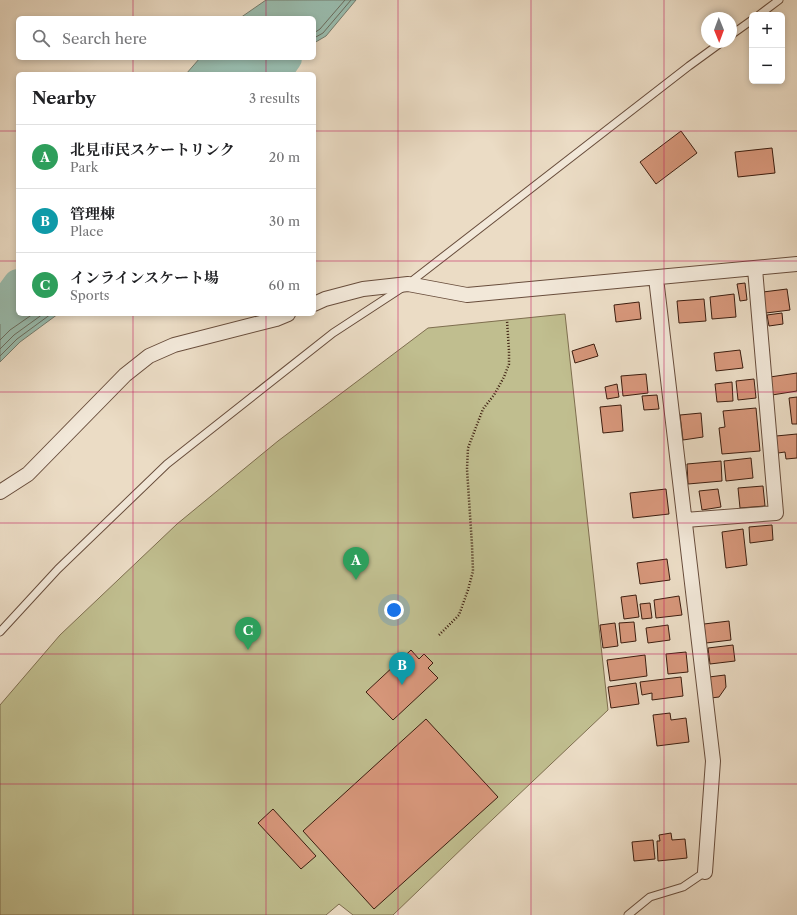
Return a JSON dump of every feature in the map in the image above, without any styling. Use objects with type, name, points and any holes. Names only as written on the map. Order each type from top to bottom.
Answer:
[{"type":"street","points":[[316,303],[325,299],[364,289],[408,284],[467,296],[797,264]]},
{"type":"street","points":[[684,520],[776,513],[756,269]]},
{"type":"street","points":[[656,278],[713,762],[705,872]]},
{"type":"street","points":[[0,492],[28,474],[125,375],[149,356],[174,345],[283,316]]},
{"type":"lane","points":[[763,12],[779,0]]},
{"type":"lane","points":[[737,31],[749,22]]},
{"type":"lane","points":[[0,632],[58,569],[167,464],[333,333],[408,284],[714,48]]},
{"type":"lane","points":[[628,915],[650,897],[683,887],[705,872]]},
{"type":"path","points":[[439,635],[459,615],[473,571],[466,469],[468,448],[483,409],[494,395],[504,377],[508,364],[509,351],[507,320]]},
{"type":"shaded area","points":[[565,314],[608,710],[393,915],[353,915],[339,904],[326,915],[0,915],[0,705],[60,635],[177,524],[278,441],[428,328]]},
{"type":"water","points":[[266,0],[356,0],[326,36],[316,42],[316,16],[243,16]]},
{"type":"water","points":[[198,60],[287,60],[274,68],[273,72],[188,72]]},
{"type":"water","points":[[16,289],[16,316],[55,316],[20,342],[0,362],[0,296]]},
{"type":"building","points":[[681,131],[697,153],[656,184],[640,162]]},
{"type":"building","points":[[772,148],[775,173],[738,177],[735,152]]},
{"type":"building","points":[[745,283],[747,300],[740,301],[737,284]]},
{"type":"building","points":[[787,289],[790,310],[766,313],[763,292]]},
{"type":"building","points":[[734,294],[736,317],[712,319],[710,297]]},
{"type":"building","points":[[704,299],[706,321],[679,323],[677,301]]},
{"type":"building","points":[[639,302],[641,319],[616,322],[614,305]]},
{"type":"building","points":[[782,313],[783,324],[769,326],[767,315]]},
{"type":"building","points":[[594,344],[598,356],[575,363],[572,351]]},
{"type":"building","points":[[740,350],[743,368],[716,371],[714,353]]},
{"type":"building","points":[[797,373],[797,391],[772,395],[770,377]]},
{"type":"building","points":[[646,374],[648,393],[623,396],[621,376]]},
{"type":"building","points":[[754,379],[756,398],[738,400],[736,381]]},
{"type":"building","points":[[732,382],[733,401],[717,402],[715,384]]},
{"type":"building","points":[[617,384],[619,397],[607,399],[605,387]]},
{"type":"building","points":[[657,395],[659,409],[644,410],[642,396]]},
{"type":"building","points":[[797,397],[797,424],[792,424],[789,398]]},
{"type":"building","points":[[621,405],[623,431],[603,433],[600,407]]},
{"type":"building","points":[[756,408],[760,451],[722,454],[719,428],[725,427],[723,411]]},
{"type":"building","points":[[701,413],[703,437],[683,440],[680,415]]},
{"type":"building","points":[[797,434],[797,458],[786,459],[785,452],[778,453],[776,436]]},
{"type":"building","points":[[751,458],[753,478],[726,481],[724,461]]},
{"type":"building","points":[[721,461],[722,481],[688,484],[687,464]]},
{"type":"building","points":[[763,486],[765,506],[740,508],[738,488]]},
{"type":"building","points":[[666,489],[669,514],[633,518],[630,493]]},
{"type":"building","points":[[718,489],[721,507],[702,510],[699,491]]},
{"type":"building","points":[[772,525],[773,540],[750,543],[749,527]]},
{"type":"building","points":[[743,529],[747,565],[726,568],[722,532]]},
{"type":"building","points":[[667,559],[670,580],[640,584],[637,563]]},
{"type":"building","points":[[636,595],[639,617],[624,619],[621,597]]},
{"type":"building","points":[[679,596],[682,615],[656,618],[654,600]]},
{"type":"building","points":[[650,603],[652,618],[642,619],[640,604]]},
{"type":"building","points":[[729,621],[731,640],[706,643],[704,624]]},
{"type":"building","points":[[634,622],[636,641],[621,643],[619,623]]},
{"type":"building","points":[[615,623],[618,646],[603,648],[600,625]]},
{"type":"building","points":[[668,625],[670,640],[648,643],[646,628]]},
{"type":"building","points":[[733,645],[735,661],[710,664],[708,648]]},
{"type":"building","points":[[411,650],[419,659],[424,654],[433,663],[428,668],[438,678],[393,720],[366,692]]},
{"type":"building","points":[[686,652],[688,672],[668,674],[666,654]]},
{"type":"building","points":[[645,655],[647,676],[610,681],[607,660]]},
{"type":"building","points":[[725,675],[726,687],[719,697],[711,698],[709,677]]},
{"type":"building","points":[[681,677],[683,696],[652,700],[652,693],[642,695],[640,682]]},
{"type":"building","points":[[636,683],[639,704],[611,708],[608,687]]},
{"type":"building","points":[[670,713],[671,720],[686,718],[689,742],[657,746],[653,715]]},
{"type":"building","points":[[426,719],[498,797],[374,909],[303,831]]},
{"type":"building","points":[[273,809],[316,856],[301,869],[258,823]]},
{"type":"building","points":[[671,833],[672,840],[685,839],[687,858],[658,861],[657,841],[660,841],[659,835]]},
{"type":"building","points":[[653,840],[655,859],[634,861],[632,842]]},
{"type":"waterway","points":[[277,72],[286,60]]},
{"type":"waterway","points":[[0,309],[16,287]]},
{"type":"place","name":"北見市民スケートリンク","points":[[356,580]]},
{"type":"place","name":"インラインスケート場","points":[[248,650]]},
{"type":"place","name":"管理棟","points":[[402,685]]}]
